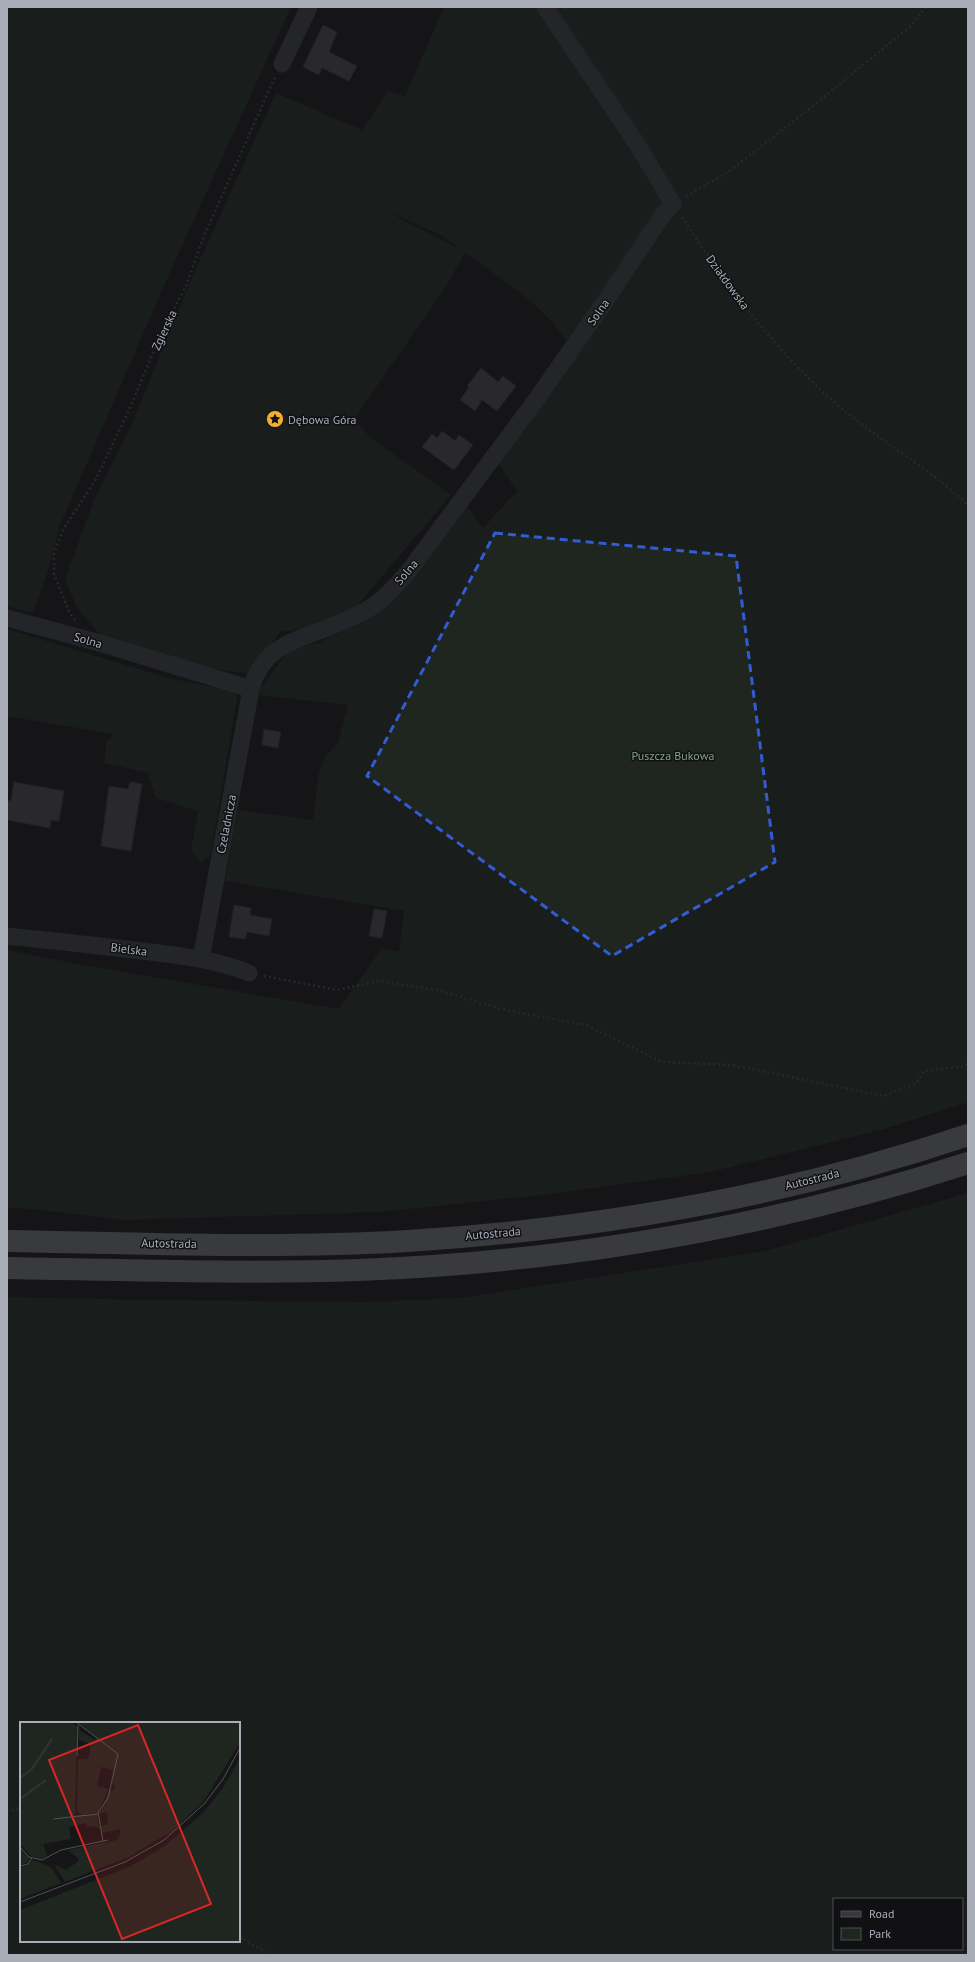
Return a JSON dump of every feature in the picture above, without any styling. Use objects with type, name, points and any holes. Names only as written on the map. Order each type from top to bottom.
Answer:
[{"type":"highway","name":"Autostrada","points":[[7,1241],[324,1244],[406,1241],[567,1226],[675,1210],[781,1187],[898,1156],[968,1135]]},
{"type":"highway","points":[[7,1268],[334,1271],[421,1267],[521,1258],[654,1240],[753,1221],[890,1187],[968,1163]]},
{"type":"street","points":[[282,64],[309,7]]},
{"type":"street","points":[[545,7],[637,144],[673,204]]},
{"type":"street","name":"Solna","points":[[7,618],[100,643],[251,689],[257,672],[265,660],[277,650],[289,642],[326,629],[372,607],[408,572],[538,397],[664,213],[673,204]]},
{"type":"street","name":"Czeladnicza","points":[[201,958],[251,689]]},
{"type":"street","name":"Bielska","points":[[7,936],[201,958],[235,967],[249,973]]},
{"type":"path","points":[[673,204],[727,172],[808,110],[912,25],[926,7]]},
{"type":"path","name":"Zgierska","points":[[78,624],[69,612],[54,574],[54,554],[63,530],[96,479],[129,410],[164,327],[186,286],[204,236],[282,64]]},
{"type":"path","name":"Działdowska","points":[[673,204],[753,316],[810,380],[850,415],[935,478],[968,505]]},
{"type":"path","points":[[249,973],[337,990],[379,981],[441,991],[509,1011],[586,1025],[662,1062],[732,1065],[884,1096],[916,1083],[924,1071],[964,1066],[968,1063]]},
{"type":"path","points":[[7,1812],[20,1807]]},
{"type":"path","points":[[240,1938],[271,1955]]},
{"type":"highlighted area","points":[[495,533],[736,556],[775,862],[612,956],[367,776]]},
{"type":"green space","points":[[7,7],[291,7],[170,272],[60,525],[48,571],[33,613],[7,606]]},
{"type":"green space","name":"Puszcza Bukowa","points":[[444,7],[968,7],[968,1102],[884,1129],[710,1172],[542,1195],[380,1212],[122,1220],[32,1209],[7,1208],[7,950],[89,966],[339,1009],[382,948],[399,952],[404,911],[225,881],[237,810],[313,820],[318,777],[324,759],[338,742],[348,705],[256,695],[290,648],[318,643],[364,622],[465,504],[483,528],[517,491],[499,464],[575,356],[566,340],[554,325],[527,298],[465,253],[443,291],[354,419],[370,437],[451,495],[356,607],[316,626],[280,632],[251,674],[210,668],[121,643],[99,634],[77,608],[65,579],[93,503],[134,419],[192,277],[276,93],[362,130],[388,91],[405,96]],"holes":[[[379,207],[444,237],[461,250]]]},
{"type":"green space","points":[[7,629],[168,678],[238,692],[211,854],[201,863],[191,850],[198,811],[156,798],[148,773],[104,763],[106,743],[114,734],[7,716]]},
{"type":"green space","points":[[968,1193],[968,1955],[7,1955],[7,1297],[367,1302],[460,1298],[766,1251]]},
{"type":"building","points":[[323,25],[337,32],[329,52],[357,66],[349,81],[322,68],[319,75],[303,67]]},
{"type":"building","points":[[481,368],[498,382],[503,376],[516,386],[497,411],[482,400],[475,411],[460,400],[469,387],[467,386]]},
{"type":"building","points":[[442,431],[455,441],[459,435],[473,445],[454,470],[422,447],[432,434],[437,438]]},
{"type":"building","points":[[264,729],[281,732],[278,748],[262,745]]},
{"type":"building","points":[[14,782],[64,791],[59,821],[51,820],[50,828],[7,820],[7,800],[11,801]]},
{"type":"building","points":[[130,782],[142,784],[131,851],[101,846],[109,786],[128,789]]},
{"type":"building","points":[[234,905],[251,908],[250,915],[272,919],[269,936],[247,932],[245,939],[229,937]]},
{"type":"building","points":[[374,909],[387,911],[382,938],[369,936]]},
{"type":"place","name":"Dębowa Góra","points":[[275,419]]}]
